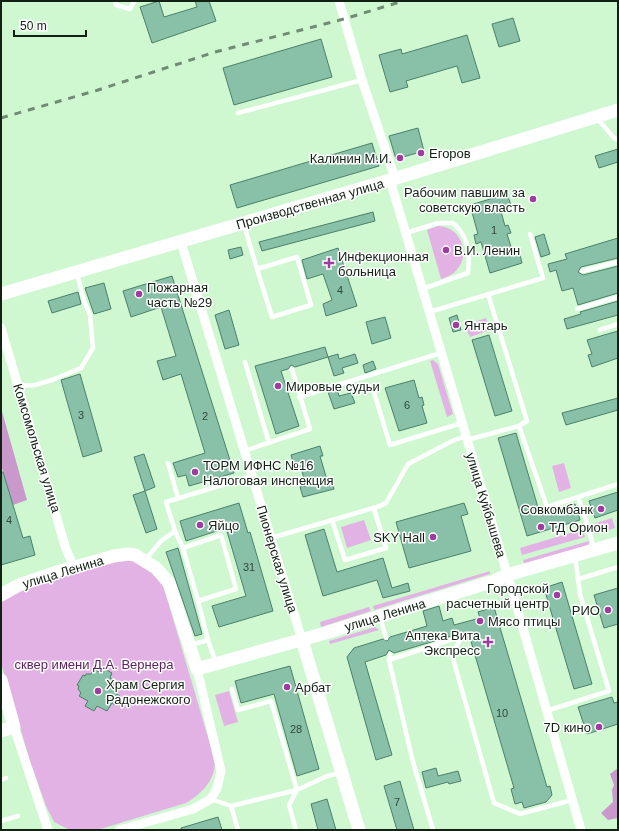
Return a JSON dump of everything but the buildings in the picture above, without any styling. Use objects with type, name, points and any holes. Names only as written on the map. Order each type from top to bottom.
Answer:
[{"type":"street","name":"улица Куйбышева","points":[[339,1],[393,179],[422,289],[581,830]]},
{"type":"street","name":"Производственная улица","points":[[1,294],[393,179],[618,110]]},
{"type":"street","name":"Пионерская улица","points":[[181,242],[359,830]]},
{"type":"street","name":"Комсомольская улица","points":[[1,328],[66,549],[74,568]]},
{"type":"street","name":"улица Ленина","points":[[197,669],[302,640],[494,581],[507,575],[618,543]]},
{"type":"street","name":"улица Ленина","points":[[1,594],[19,585],[74,568],[128,554],[145,561],[156,568],[169,583],[197,669],[221,770],[217,788],[211,799]]},
{"type":"street","points":[[1,683],[48,830]]},
{"type":"street","points":[[1,731],[14,727]]},
{"type":"street","points":[[119,830],[149,827],[193,809],[211,799]]},
{"type":"lane","points":[[115,1],[116,5],[130,9],[134,1]]},
{"type":"lane","points":[[238,113],[362,80]]},
{"type":"lane","points":[[596,117],[614,138],[618,140]]},
{"type":"lane","points":[[244,223],[272,317],[311,305],[297,258],[258,269]]},
{"type":"lane","points":[[406,233],[438,223],[453,223],[462,230],[468,245],[470,255],[468,273],[422,289]]},
{"type":"lane","points":[[429,312],[543,278],[530,234]]},
{"type":"lane","points":[[582,271],[618,262]]},
{"type":"lane","points":[[18,386],[35,385],[52,380],[81,368],[93,348],[90,315],[84,301],[76,272]]},
{"type":"lane","points":[[271,538],[374,509],[386,503],[408,464],[452,441],[519,426],[527,421],[488,294]]},
{"type":"lane","points":[[578,309],[618,297]]},
{"type":"lane","points":[[600,330],[618,324]]},
{"type":"lane","points":[[299,397],[441,353]]},
{"type":"lane","points":[[245,362],[269,443]]},
{"type":"lane","points":[[244,451],[310,429],[292,370]]},
{"type":"lane","points":[[372,386],[390,445],[462,423]]},
{"type":"lane","points":[[519,426],[547,506],[618,484]]},
{"type":"lane","points":[[168,463],[178,498]]},
{"type":"lane","points":[[216,664],[183,548],[175,531],[166,502],[252,476]]},
{"type":"lane","points":[[578,497],[588,523],[594,550]]},
{"type":"lane","points":[[332,520],[344,560],[386,548],[374,509]]},
{"type":"lane","points":[[145,561],[161,541],[175,531]]},
{"type":"lane","points":[[183,548],[221,535],[236,590],[198,601]]},
{"type":"lane","points":[[546,711],[609,692],[580,594],[575,555]]},
{"type":"lane","points":[[579,579],[618,567]]},
{"type":"lane","points":[[380,616],[386,638]]},
{"type":"lane","points":[[388,660],[462,636],[452,655],[494,803],[520,814],[572,800]]},
{"type":"lane","points":[[190,646],[208,640]]},
{"type":"lane","points":[[390,654],[388,660],[413,762],[434,830]]},
{"type":"lane","points":[[232,689],[238,710],[271,701],[297,790],[289,804],[296,830]]},
{"type":"lane","points":[[211,799],[231,806],[297,790],[327,776],[342,773]]},
{"type":"lane","points":[[231,806],[238,830]]},
{"type":"lane","points":[[1,821],[18,816]]},
{"type":"green space","points":[[438,226],[448,228],[456,234],[461,241],[463,250],[459,267],[452,274],[441,279],[427,230]]},
{"type":"green space","points":[[486,318],[490,330],[470,337],[465,325]]},
{"type":"green space","points":[[433,360],[438,364],[453,414],[447,417],[430,361]]},
{"type":"green space","points":[[564,463],[571,488],[559,492],[552,466]]},
{"type":"green space","points":[[612,518],[615,528],[596,534],[593,524]]},
{"type":"green space","points":[[364,520],[371,540],[347,548],[341,527]]},
{"type":"green space","points":[[583,529],[585,537],[522,555],[520,548]]},
{"type":"green space","points":[[589,541],[588,547],[525,565],[523,560]]},
{"type":"green space","name":"сквер имени Д.А. Вернера","points":[[125,559],[138,562],[149,568],[157,576],[164,588],[215,761],[213,775],[202,791],[186,803],[97,830],[70,830],[54,822],[46,806],[30,761],[1,663],[1,600],[24,588]]},
{"type":"green space","points":[[490,571],[490,574],[374,610],[373,606]]},
{"type":"green space","points":[[369,607],[371,611],[321,627],[320,622]]},
{"type":"green space","points":[[375,627],[379,630],[330,644],[329,641]]},
{"type":"green space","points":[[229,691],[238,722],[224,726],[215,695]]},
{"type":"shaded area","points":[[1,408],[27,500],[13,505],[1,465]]},
{"type":"shaded area","points":[[618,768],[618,818],[608,820],[601,813],[613,802],[612,790],[614,785],[610,774]]},
{"type":"railway","points":[[1,118],[98,90],[215,52],[344,19],[403,1]]},
{"type":"place","name":"Егоров","points":[[421,153]]},
{"type":"place","name":"Калинин М.И.","points":[[400,158]]},
{"type":"place","name":"Рабочим павшим за советскую власть","points":[[533,199]]},
{"type":"place","name":"В.И. Ленин","points":[[446,250]]},
{"type":"place","name":"Инфекционная больница","points":[[329,263]]},
{"type":"place","name":"Пожарная часть №29","points":[[139,294]]},
{"type":"place","name":"Янтарь","points":[[456,325]]},
{"type":"place","name":"Мировые судьи","points":[[278,386]]},
{"type":"place","name":"ТОРМ ИФНС №16 Налоговая инспекция","points":[[195,472]]},
{"type":"place","name":"Совкомбанк","points":[[601,509]]},
{"type":"place","name":"Яйцо","points":[[200,525]]},
{"type":"place","name":"ТД Орион","points":[[541,527]]},
{"type":"place","name":"SKY Hall","points":[[433,537]]},
{"type":"place","name":"Городской расчетный центр","points":[[557,595]]},
{"type":"place","name":"РИО","points":[[608,610]]},
{"type":"place","name":"Мясо птицы","points":[[480,621]]},
{"type":"place","name":"Аптека Вита Экспресс","points":[[488,642]]},
{"type":"place","name":"Арбат","points":[[287,687]]},
{"type":"place","name":"Храм Сергия Радонежского","points":[[98,691]]},
{"type":"place","name":"7D кино","points":[[599,727]]}]
